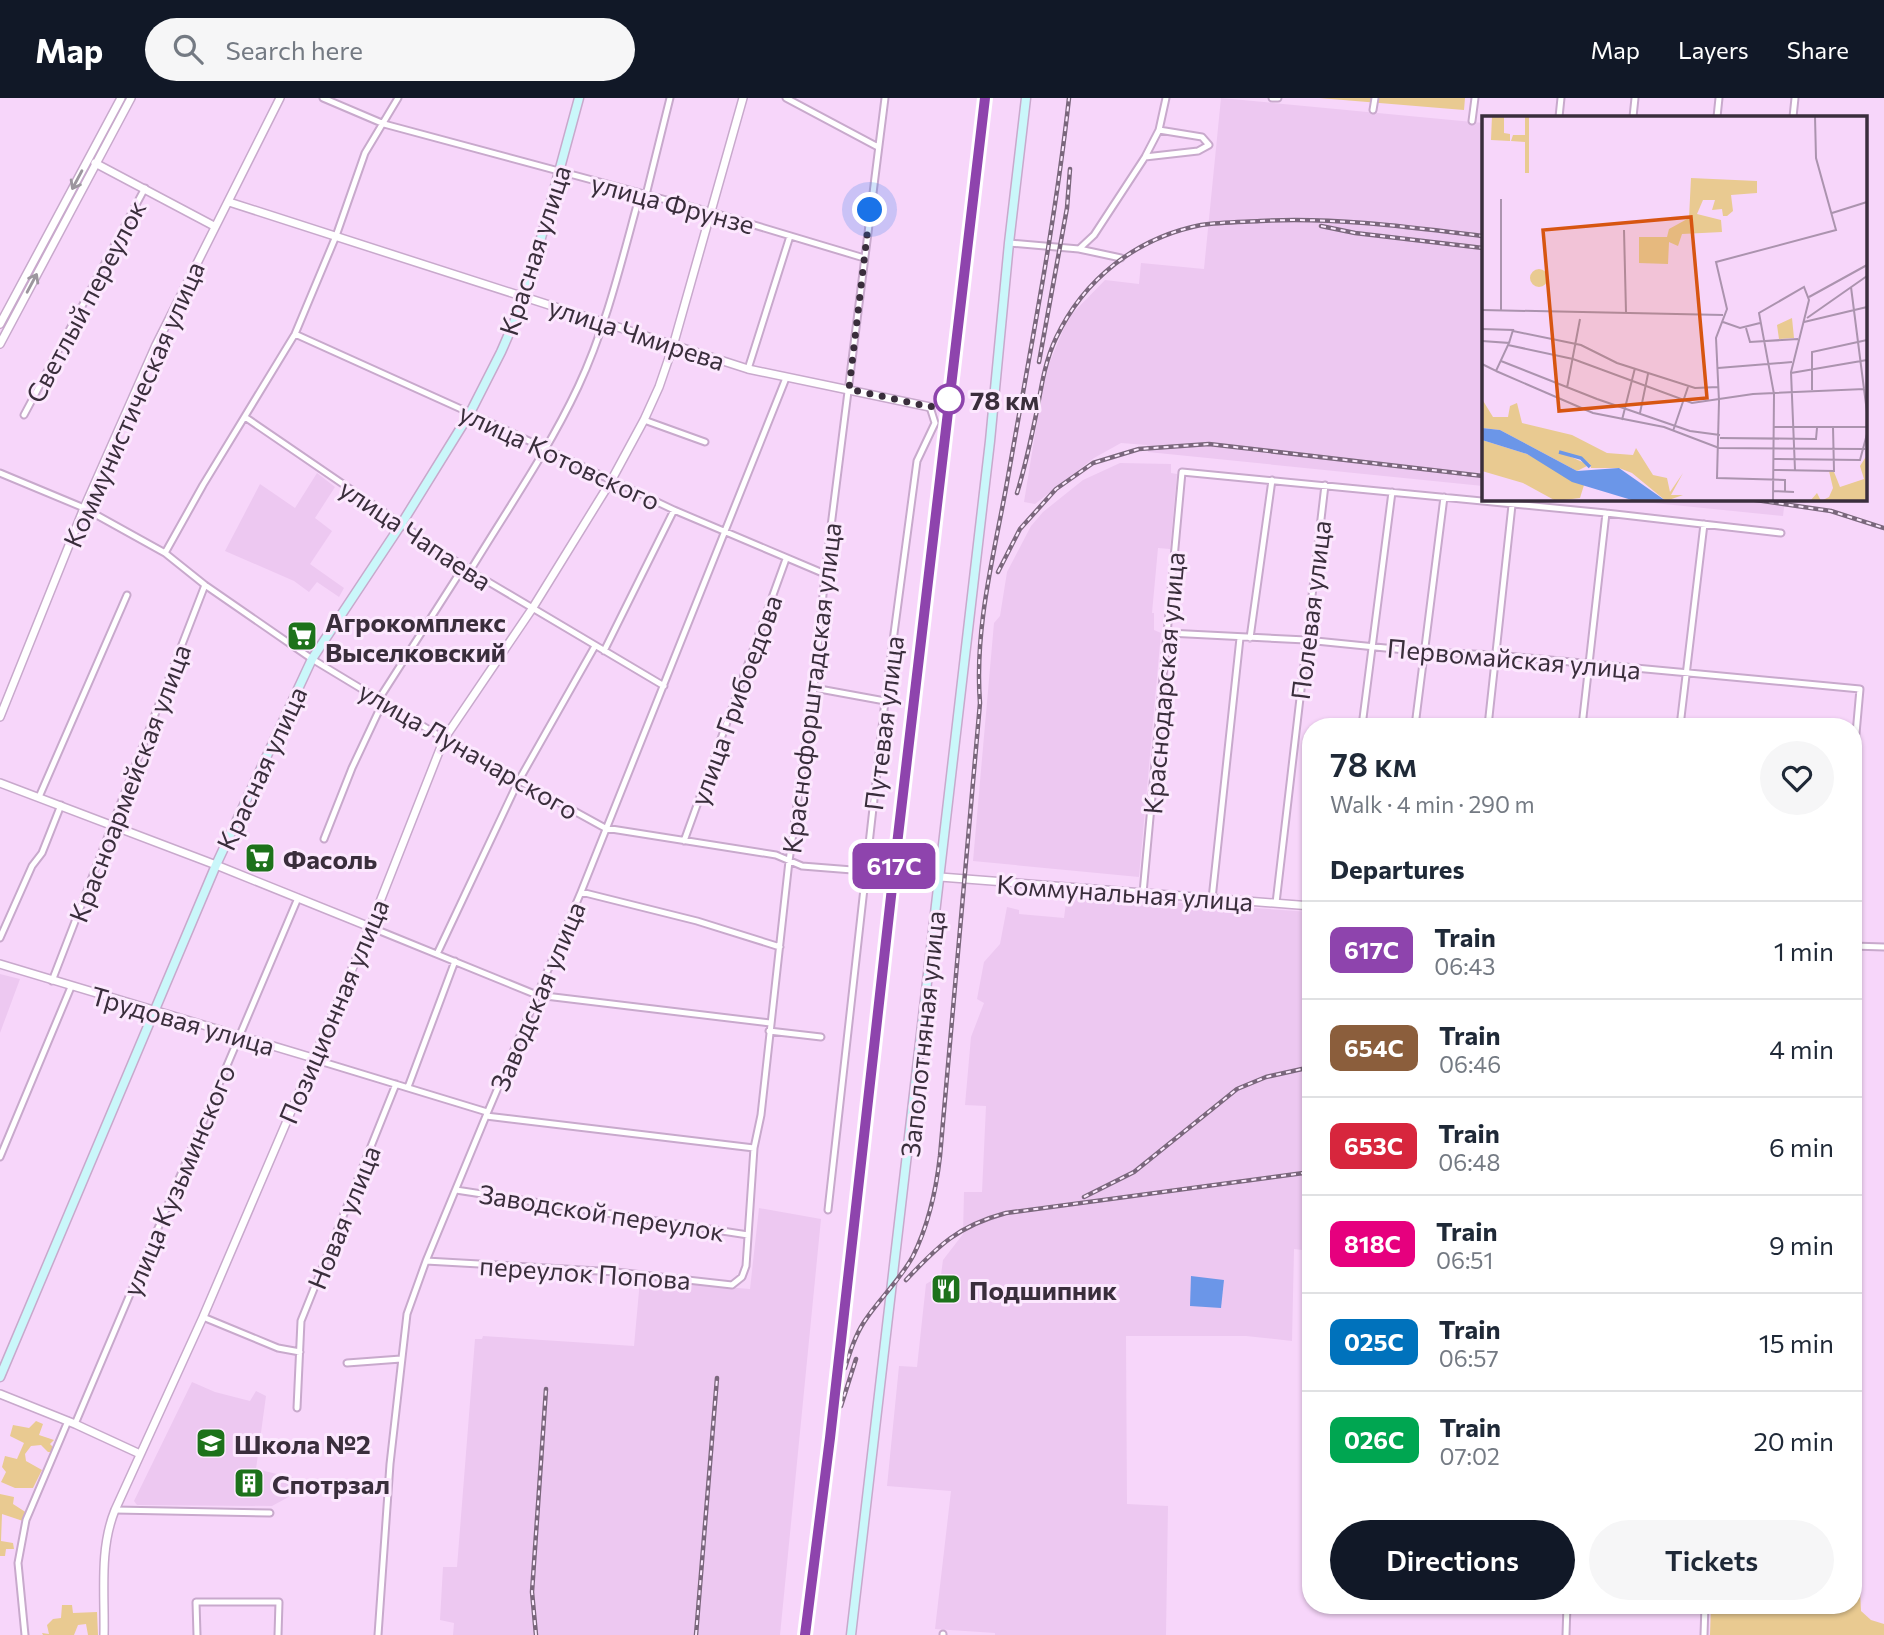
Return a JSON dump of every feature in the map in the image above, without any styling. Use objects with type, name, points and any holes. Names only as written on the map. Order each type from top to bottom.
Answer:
[{"type":"main road","name":"Красная улица","points":[[0,1377],[216,865],[312,659],[402,523],[470,413],[501,352],[524,297],[579,98]]},
{"type":"main road","name":"Заполотняная улица","points":[[851,1635],[990,441],[1026,98]]},
{"type":"street","points":[[0,324],[121,98]]},
{"type":"street","points":[[0,344],[131,98]]},
{"type":"street","name":"Коммунистическая улица","points":[[0,717],[84,508],[156,345],[280,98]]},
{"type":"street","name":"улица Фрунзе","points":[[323,98],[384,124],[711,212],[864,258]]},
{"type":"street","points":[[165,553],[295,334],[336,236],[365,153],[398,98]]},
{"type":"street","points":[[324,839],[381,700],[545,448],[578,387],[604,323],[670,98]]},
{"type":"street","name":"Позиционная улица","points":[[104,1635],[105,1551],[115,1510],[203,1317],[370,927],[444,739],[532,609],[611,481],[659,387],[743,98]]},
{"type":"street","points":[[786,98],[878,147]]},
{"type":"street","name":"Краснофорштадская улица","points":[[742,1277],[746,1266],[754,1148],[761,1115],[789,860],[814,688],[825,573],[885,98]]},
{"type":"street","points":[[1079,249],[1094,235],[1145,158],[1159,130],[1166,98]]},
{"type":"street","points":[[1272,98],[1278,98]]},
{"type":"street","points":[[1374,110],[1375,98]]},
{"type":"street","points":[[1472,121],[1475,98]]},
{"type":"street","points":[[1559,116],[1561,98]]},
{"type":"street","points":[[1633,116],[1635,98]]},
{"type":"street","points":[[1717,116],[1719,98]]},
{"type":"street","points":[[1793,116],[1794,98]]},
{"type":"street","points":[[1145,158],[1198,151],[1209,145],[1202,137],[1159,130]]},
{"type":"street","points":[[88,159],[214,226]]},
{"type":"street","name":"Светлый переулок","points":[[24,415],[145,188]]},
{"type":"street","name":"улица Чмирева","points":[[229,202],[748,369],[930,407]]},
{"type":"street","points":[[748,369],[790,236]]},
{"type":"street","points":[[1009,243],[1079,249],[1121,258]]},
{"type":"street","name":"улица Котовского","points":[[295,334],[674,510],[825,573]]},
{"type":"street","name":"Заводская улица","points":[[378,1635],[407,1314],[486,1114],[581,892],[786,378]]},
{"type":"street","name":"Путевая улица","points":[[828,1210],[885,701],[917,461],[934,424],[930,407]]},
{"type":"street","name":"улица Чапаева","points":[[245,417],[467,568],[664,686]]},
{"type":"street","points":[[644,420],[705,442]]},
{"type":"street","name":"Краснодарская улица","points":[[1143,893],[1182,472],[1272,480]]},
{"type":"street","name":"улица Луначарского","points":[[0,473],[84,508],[165,553],[205,585],[312,659],[518,782],[605,828],[776,855],[802,866],[865,871]]},
{"type":"street","points":[[1250,638],[1272,480],[1781,533]]},
{"type":"street","name":"Полевая улица","points":[[1276,903],[1325,485]]},
{"type":"street","points":[[1363,718],[1392,492]]},
{"type":"street","points":[[1416,718],[1444,497]]},
{"type":"street","points":[[1489,718],[1513,505]]},
{"type":"street","points":[[604,651],[674,510]]},
{"type":"street","points":[[1583,718],[1606,513]]},
{"type":"street","points":[[1681,718],[1704,524]]},
{"type":"street","name":"улица Грибоедова","points":[[684,841],[786,559]]},
{"type":"street","name":"Красноармейская улица","points":[[52,981],[205,585]]},
{"type":"street","points":[[39,796],[127,595]]},
{"type":"street","name":"Первомайская улица","points":[[1168,633],[1306,640],[1424,652],[1496,655],[1860,689],[1857,718]]},
{"type":"street","points":[[1212,899],[1240,638]]},
{"type":"street","points":[[437,954],[518,782],[596,646]]},
{"type":"street","points":[[814,688],[885,701]]},
{"type":"street","points":[[0,783],[216,865],[537,995],[770,1023]]},
{"type":"street","points":[[0,938],[32,866],[42,853],[61,805]]},
{"type":"street","name":"Коммунальная улица","points":[[940,877],[1302,905]]},
{"type":"street","points":[[581,892],[697,921],[779,947]]},
{"type":"street","name":"улица Кузьминского","points":[[25,1635],[18,1563],[26,1520],[72,1422],[298,898]]},
{"type":"street","points":[[1862,946],[1884,947]]},
{"type":"street","points":[[408,1087],[455,961]]},
{"type":"street","name":"Трудовая улица","points":[[0,964],[71,988],[408,1087],[486,1114],[754,1148]]},
{"type":"street","points":[[0,1157],[71,988]]},
{"type":"street","points":[[769,1031],[821,1037]]},
{"type":"street","name":"Новая улица","points":[[296,1408],[302,1321],[397,1084]]},
{"type":"street","name":"Заводской переулок","points":[[456,1189],[748,1235]]},
{"type":"street","name":"переулок Попова","points":[[426,1261],[616,1272],[732,1285],[742,1277]]},
{"type":"street","points":[[203,1317],[278,1348],[300,1352]]},
{"type":"street","points":[[347,1363],[401,1359]]},
{"type":"street","points":[[0,1394],[72,1422],[140,1454]]},
{"type":"street","points":[[115,1510],[270,1513]]},
{"type":"street","points":[[197,1635],[196,1602],[234,1601],[279,1602],[278,1635]]},
{"type":"street","points":[[1566,1635],[1567,1614]]},
{"type":"street","points":[[1704,1635],[1705,1614]]},
{"type":"shaded area","points":[[1221,98],[1482,123],[1482,486],[1148,452],[1147,445],[1121,443],[1094,458],[1035,504],[1024,502],[1041,397],[1049,364],[1068,318],[1105,280],[1139,284],[1141,263],[1204,269]]},
{"type":"shaded area","points":[[1319,98],[1465,98],[1464,110]]},
{"type":"shaded area","points":[[1120,463],[1171,464],[1171,473],[1177,474],[1170,549],[1158,548],[1152,613],[1154,630],[1161,633],[1139,877],[973,861],[994,623],[1000,616],[1007,572],[1031,526],[1043,512],[1083,480]]},
{"type":"shaded area","points":[[317,473],[335,487],[315,518],[332,531],[310,564],[344,588],[339,597],[317,582],[309,592],[294,581],[225,551],[260,484],[295,508]]},
{"type":"shaded area","points":[[1624,500],[1785,500],[1783,516]]},
{"type":"shaded area","points":[[1067,895],[1302,911],[1302,1250],[1294,1249],[1292,1341],[1246,1336],[1126,1336],[1127,1504],[1168,1506],[1166,1635],[995,1635],[935,1629],[951,1491],[887,1486],[899,1366],[917,1367],[926,1284],[941,1275],[943,1260],[963,1234],[964,1192],[982,1192],[986,1106],[965,1105],[971,1037],[984,1003],[977,999],[984,962],[1000,944],[1007,907],[1019,910],[1019,914],[1064,918]]},
{"type":"shaded area","points":[[0,974],[20,979],[0,1033]]},
{"type":"shaded area","points":[[759,1208],[821,1219],[780,1635],[453,1635],[454,1623],[440,1620],[443,1567],[457,1567],[475,1339],[482,1339],[483,1336],[634,1346],[640,1280],[750,1289]]},
{"type":"shaded area","name":"Школа №2","points":[[192,1382],[215,1392],[250,1401],[256,1391],[266,1396],[256,1469],[298,1479],[296,1493],[272,1506],[137,1505],[134,1501]]},
{"type":"shaded area","points":[[36,1421],[43,1424],[39,1435],[54,1440],[50,1444],[53,1447],[51,1452],[41,1445],[31,1446],[25,1454],[26,1461],[42,1470],[33,1488],[15,1488],[1,1482],[6,1472],[2,1467],[5,1456],[17,1459],[24,1443],[10,1436],[13,1425],[29,1428]]},
{"type":"shaded area","points":[[0,1494],[14,1497],[13,1504],[27,1513],[23,1521],[2,1514],[1,1541],[13,1543],[14,1549],[6,1549],[5,1556],[0,1556]]},
{"type":"shaded area","points":[[62,1605],[72,1605],[73,1613],[97,1612],[98,1635],[88,1635],[86,1624],[78,1625],[74,1635],[43,1635],[42,1633],[49,1634],[47,1625],[53,1619],[61,1618]]},
{"type":"shaded area","points":[[1862,1612],[1871,1620],[1884,1624],[1884,1635],[1710,1635],[1711,1614]]},
{"type":"water","points":[[1191,1276],[1224,1280],[1221,1308],[1190,1306]]},
{"type":"railway","points":[[805,1635],[985,98]]},
{"type":"railway","points":[[845,1368],[855,1338],[864,1322],[902,1273],[919,1244],[928,1220],[936,1182],[980,703],[983,618],[1042,288],[1069,98]]},
{"type":"railway","points":[[1039,362],[1067,208],[1070,169]]},
{"type":"railway","points":[[1017,493],[1045,371],[1056,338],[1081,297],[1115,264],[1134,251],[1177,231],[1201,225],[1238,222],[1344,222],[1482,236]]},
{"type":"railway","points":[[1321,226],[1355,233],[1482,248]]},
{"type":"railway","points":[[998,572],[1020,529],[1056,489],[1093,463],[1139,449],[1209,444],[1482,476]]},
{"type":"railway","points":[[1756,500],[1831,511],[1884,528]]},
{"type":"railway","points":[[1084,1197],[1134,1172],[1237,1089],[1266,1077],[1302,1069]]},
{"type":"railway","points":[[906,1280],[950,1238],[975,1224],[1006,1213],[1302,1173]]},
{"type":"railway","points":[[841,1406],[856,1359]]},
{"type":"railway","points":[[696,1635],[717,1378]]},
{"type":"railway","points":[[536,1635],[532,1592],[546,1389]]},
{"type":"train","name":"617C","points":[[805,1635],[985,98]]},
{"type":"place","name":"78 км","points":[[949,399]]},
{"type":"place","name":"Агрокомплекс Выселковский","points":[[302,636]]},
{"type":"place","name":"Фасоль","points":[[260,858]]},
{"type":"place","name":"Подшипник","points":[[946,1289]]},
{"type":"place","name":"Школа №2","points":[[211,1443]]},
{"type":"place","name":"Спотрзал","points":[[249,1483]]},
{"type":"route","points":[[870,210],[849,389],[930,407],[949,399]]}]
